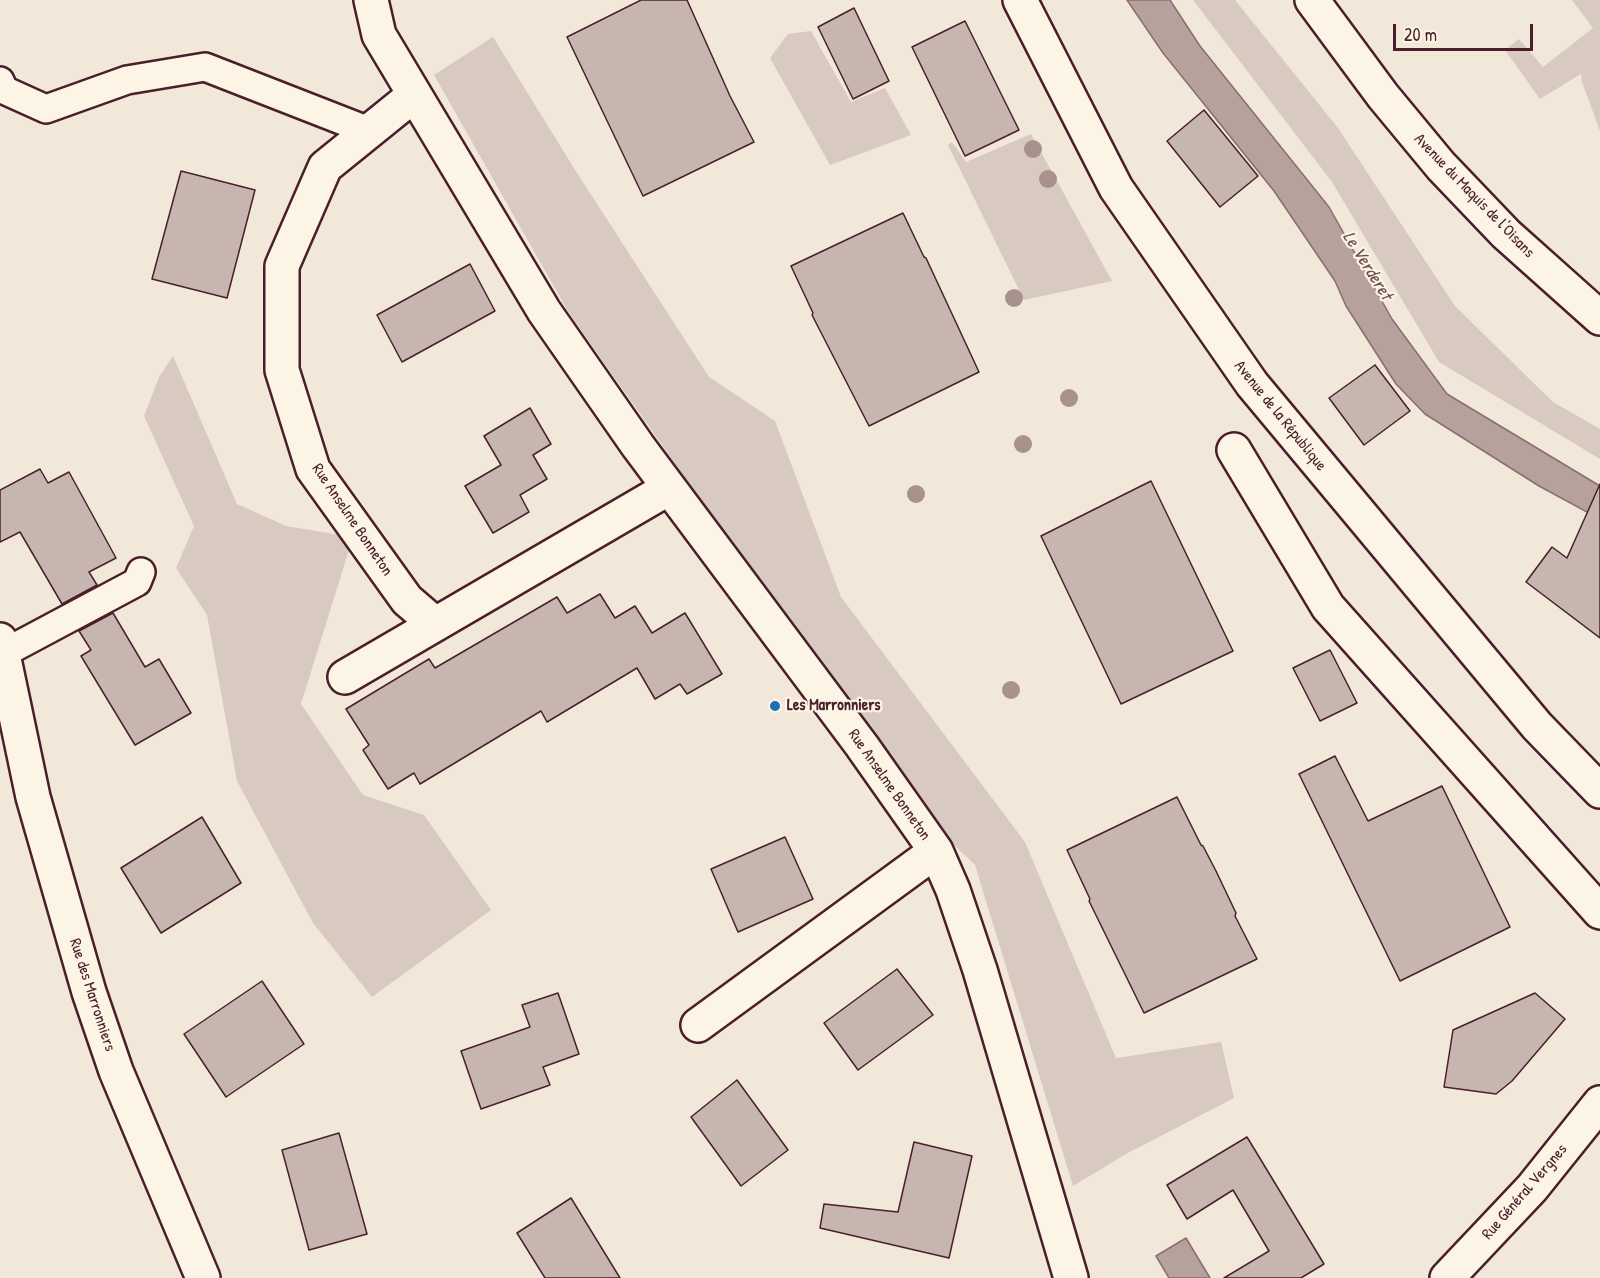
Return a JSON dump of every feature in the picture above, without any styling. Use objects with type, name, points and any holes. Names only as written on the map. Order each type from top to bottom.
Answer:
[{"type":"street","name":"Rue Anselme Bonneton","points":[[370,0],[379,35],[544,311],[669,488],[711,541],[862,746],[936,851],[953,890],[980,970],[1071,1278]]},
{"type":"street","name":"Avenue de la République","points":[[1020,0],[1116,188],[1252,384],[1537,726],[1600,791]]},
{"type":"street","name":"Avenue du Maquis de l'Oisans","points":[[1315,2],[1383,96],[1441,166],[1506,234],[1600,318]]},
{"type":"street","name":"Rue Anselme Bonneton","points":[[414,95],[325,167],[282,266],[282,370],[313,469],[407,600],[435,624]]},
{"type":"street","points":[[1234,450],[1328,607],[1600,912]]},
{"type":"street","points":[[345,677],[669,488]]},
{"type":"street","name":"Rue des Marronniers","points":[[2,647],[7,701],[89,992],[116,1071],[203,1278]]},
{"type":"street","name":"Rue Anselme Bonneton","points":[[698,1025],[936,851]]},
{"type":"street","name":"Rue Général Vergnes","points":[[1447,1278],[1532,1188],[1600,1103]]},
{"type":"lane","points":[[0,81],[4,90],[46,109],[127,80],[205,67],[369,131]]},
{"type":"lane","points":[[2,647],[136,582],[141,572]]},
{"type":"shaded area","name":"Le Verderet","points":[[1127,0],[1170,0],[1200,46],[1329,207],[1392,319],[1447,394],[1600,486],[1600,519],[1539,486],[1425,414],[1396,384],[1346,306],[1335,281],[1274,191],[1163,53]]},
{"type":"shaded area","points":[[1193,0],[1235,0],[1338,128],[1455,306],[1553,402],[1600,429],[1600,459],[1439,362],[1332,182]]},
{"type":"shaded area","points":[[1572,0],[1600,0],[1600,131],[1581,74],[1540,99],[1505,50],[1519,39],[1543,67],[1593,28]]},
{"type":"shaded area","points":[[811,31],[851,102],[885,88],[911,135],[830,165],[770,58],[788,34]]},
{"type":"shaded area","points":[[493,37],[577,173],[709,377],[775,421],[841,597],[1025,842],[1116,1058],[1221,1042],[1234,1098],[1126,1154],[1073,1186],[975,865],[921,813],[569,313],[434,75]]},
{"type":"shaded area","points":[[1031,134],[1112,281],[1024,300],[948,145],[952,142],[966,162]]},
{"type":"shaded area","points":[[173,356],[237,504],[286,526],[353,537],[301,704],[363,795],[424,815],[491,910],[372,997],[313,923],[237,781],[207,615],[176,568],[194,526],[144,416],[159,377]]},
{"type":"shaded area","points":[[1186,1238],[1210,1278],[1169,1278],[1156,1256]]},
{"type":"building","points":[[641,0],[687,0],[730,96],[754,142],[643,196],[567,37]]},
{"type":"building","points":[[854,8],[889,81],[853,99],[818,27]]},
{"type":"building","points":[[965,21],[1019,130],[965,156],[912,47]]},
{"type":"building","points":[[1204,110],[1258,176],[1220,207],[1167,141]]},
{"type":"building","points":[[181,171],[255,190],[227,298],[152,279]]},
{"type":"building","points":[[903,213],[979,372],[869,426],[812,315],[791,266]]},
{"type":"building","points":[[470,264],[495,311],[402,362],[377,315]]},
{"type":"building","points":[[1375,365],[1410,411],[1364,445],[1329,398]]},
{"type":"building","points":[[530,408],[551,444],[533,455],[547,479],[520,495],[529,512],[493,533],[465,486],[501,465],[484,436]]},
{"type":"building","points":[[40,469],[48,483],[69,472],[116,558],[89,572],[97,585],[62,604],[20,532],[0,542],[0,490]]},
{"type":"building","points":[[1151,481],[1233,651],[1121,704],[1041,536]]},
{"type":"building","points":[[1600,484],[1600,638],[1526,582],[1552,547],[1567,558]]},
{"type":"building","points":[[600,594],[615,618],[635,606],[652,633],[685,613],[722,674],[687,694],[680,684],[655,699],[637,668],[547,722],[541,711],[420,784],[414,773],[388,789],[363,750],[369,745],[346,709],[429,659],[435,668],[557,597],[567,613]]},
{"type":"building","points":[[113,613],[145,667],[159,659],[191,713],[135,745],[81,656],[91,650],[79,631]]},
{"type":"building","points":[[1330,650],[1357,703],[1320,721],[1293,668]]},
{"type":"building","points":[[1335,756],[1368,821],[1442,786],[1510,927],[1400,981],[1299,774]]},
{"type":"building","points":[[1177,797],[1216,871],[1257,959],[1144,1013],[1089,901],[1067,850]]},
{"type":"building","points":[[202,817],[241,883],[161,933],[121,868]]},
{"type":"building","points":[[785,837],[813,899],[738,932],[711,869]]},
{"type":"building","points":[[897,969],[933,1015],[858,1070],[824,1023]]},
{"type":"building","points":[[262,981],[304,1044],[226,1097],[184,1034]]},
{"type":"building","points":[[558,993],[579,1054],[543,1067],[550,1085],[481,1109],[461,1051],[530,1027],[522,1005]]},
{"type":"building","points":[[1535,993],[1565,1019],[1512,1081],[1496,1094],[1444,1087],[1453,1030]]},
{"type":"building","points":[[737,1080],[788,1150],[741,1186],[691,1117]]},
{"type":"building","points":[[339,1133],[367,1234],[309,1250],[282,1150]]},
{"type":"building","points":[[1247,1137],[1324,1264],[1301,1278],[1224,1278],[1269,1251],[1233,1190],[1187,1219],[1167,1185]]},
{"type":"building","points":[[914,1142],[972,1156],[949,1258],[820,1228],[824,1204],[898,1212]]},
{"type":"building","points":[[571,1198],[620,1278],[545,1278],[517,1233]]},
{"type":"place","name":"Les Marronniers","points":[[775,706]]}]
